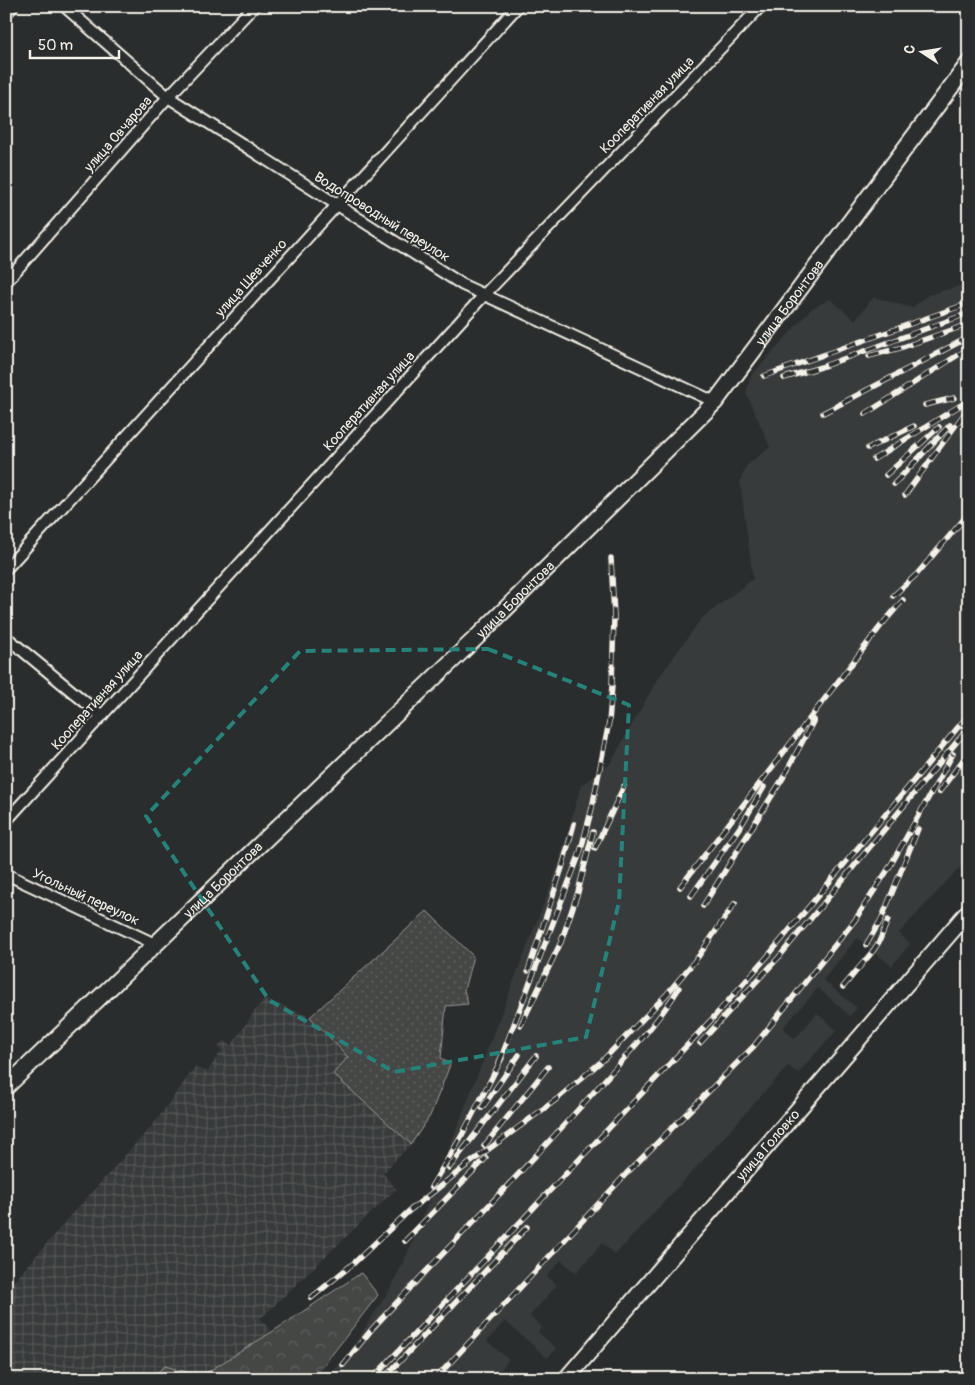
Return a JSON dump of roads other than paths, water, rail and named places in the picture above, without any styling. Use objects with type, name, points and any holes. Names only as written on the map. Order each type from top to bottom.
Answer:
[{"type":"street","points":[[6,14],[14,6]]},
{"type":"street","name":"Водопроводный переулок","points":[[64,6],[168,97],[463,285],[715,402]]},
{"type":"street","name":"улица Овчарова","points":[[6,282],[168,97],[254,6]]},
{"type":"street","name":"улица Шевченко","points":[[6,569],[518,6]]},
{"type":"street","name":"Кооперативная улица","points":[[6,821],[485,294],[761,6]]},
{"type":"street","name":"улица Боронтова","points":[[6,1087],[478,636],[715,402],[969,63]]},
{"type":"street","points":[[6,637],[102,716]]},
{"type":"street","name":"Угольный переулок","points":[[6,874],[154,944]]},
{"type":"street","name":"улица Головко","points":[[566,1379],[969,911]]},
{"type":"railway","points":[[764,376],[969,303]]},
{"type":"railway","points":[[784,378],[821,367],[969,313]]},
{"type":"railway","points":[[869,356],[900,348],[969,324]]},
{"type":"railway","points":[[823,413],[969,337]]},
{"type":"railway","points":[[865,414],[969,348]]},
{"type":"railway","points":[[925,405],[954,398]]},
{"type":"railway","points":[[874,459],[969,400]]},
{"type":"railway","points":[[905,495],[964,414]]},
{"type":"railway","points":[[894,484],[950,425]]},
{"type":"railway","points":[[868,448],[914,426]]},
{"type":"railway","points":[[886,475],[939,427]]},
{"type":"railway","points":[[893,596],[917,574],[969,513]]},
{"type":"railway","points":[[499,1063],[580,853],[592,808],[609,722],[612,686],[614,616],[611,558]]},
{"type":"railway","points":[[680,887],[880,627],[903,600]]},
{"type":"railway","points":[[372,1379],[712,1019],[767,957],[969,714]]},
{"type":"railway","points":[[703,906],[783,778],[814,720]]},
{"type":"railway","points":[[700,1043],[779,957],[969,727]]},
{"type":"railway","points":[[939,792],[969,752]]},
{"type":"railway","points":[[435,1379],[626,1174],[754,1046],[855,920],[889,868],[953,754]]},
{"type":"railway","points":[[595,848],[624,786]]},
{"type":"railway","points":[[691,896],[742,824],[764,787]]},
{"type":"railway","points":[[528,971],[562,868],[574,824]]},
{"type":"railway","points":[[866,945],[881,920],[918,829]]},
{"type":"railway","points":[[521,1025],[561,942],[578,892],[593,832]]},
{"type":"railway","points":[[311,1298],[355,1262],[409,1211],[467,1165],[557,1099],[603,1060],[666,995],[698,957],[735,903]]},
{"type":"railway","points":[[843,987],[873,951],[888,920]]},
{"type":"railway","points":[[343,1365],[372,1329],[538,1153],[626,1056],[660,1016],[679,988]]},
{"type":"railway","points":[[482,1108],[519,1055]]},
{"type":"railway","points":[[449,1168],[536,1056]]},
{"type":"railway","points":[[431,1187],[461,1137],[502,1058]]},
{"type":"railway","points":[[484,1146],[548,1067]]},
{"type":"railway","points":[[405,1241],[486,1158]]},
{"type":"railway","points":[[383,1379],[527,1227]]}]
